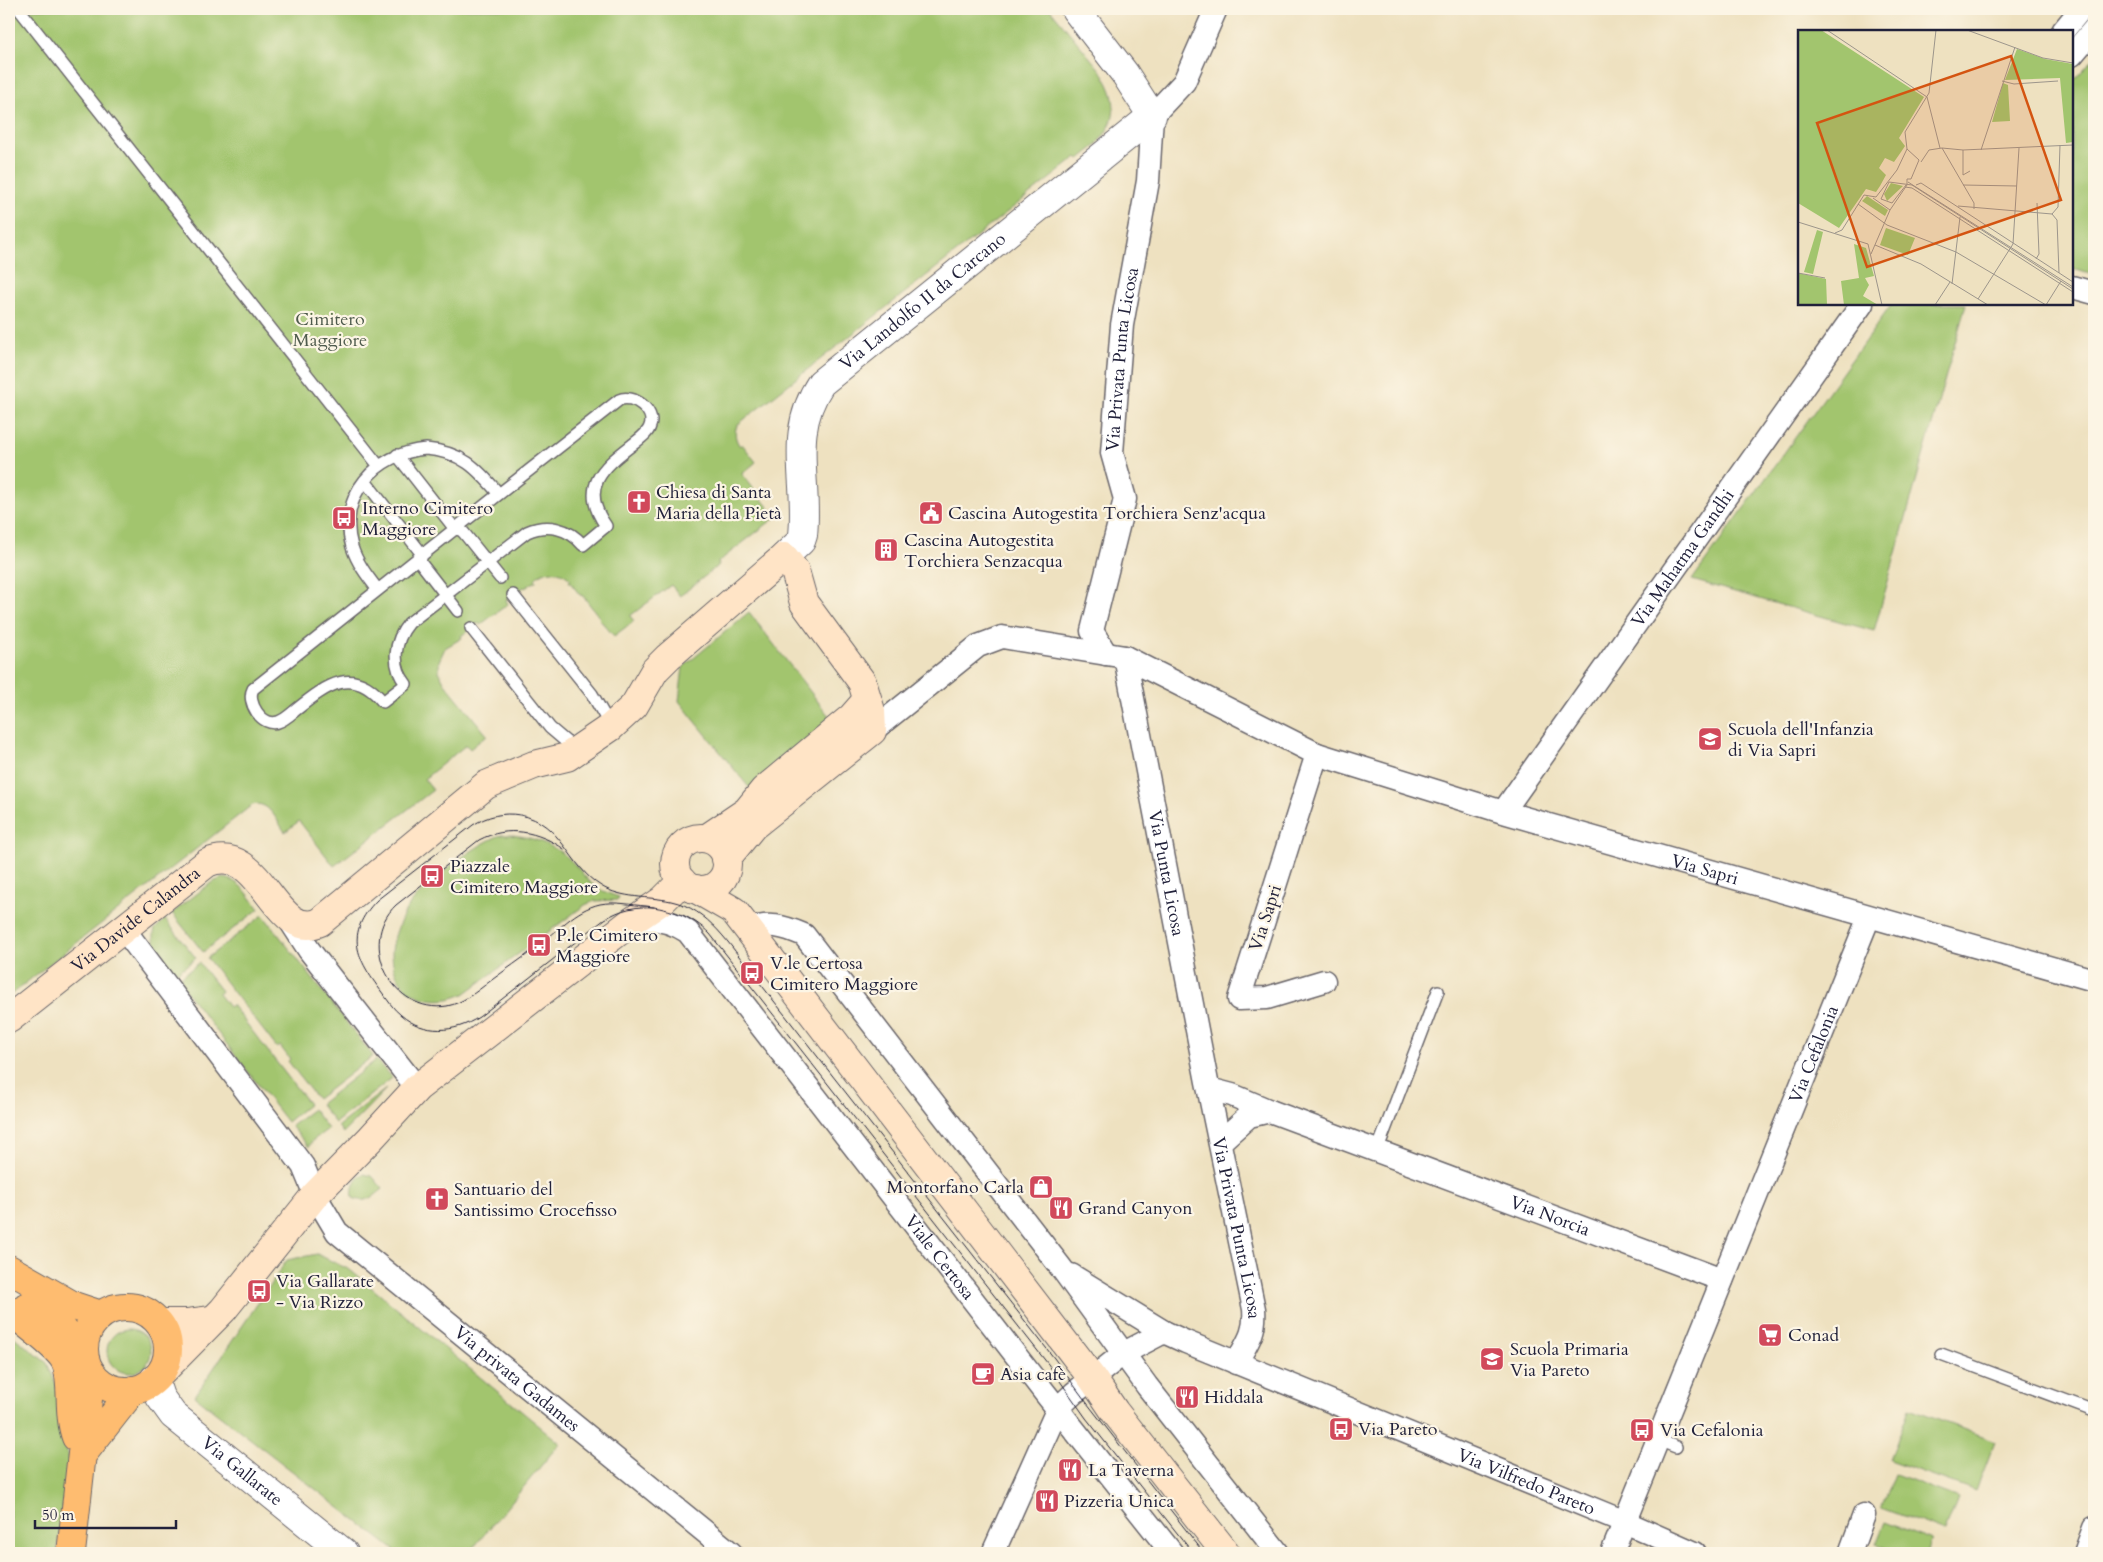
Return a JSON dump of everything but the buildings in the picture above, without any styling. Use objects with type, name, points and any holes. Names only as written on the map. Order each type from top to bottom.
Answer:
[{"type":"main road","points":[[82,1455],[150,1380],[166,1361],[168,1348],[166,1335],[160,1323],[152,1316],[132,1307],[121,1307],[101,1314],[93,1323],[84,1344],[84,1354],[91,1372],[99,1381],[121,1390],[150,1380],[196,1339],[212,1320],[224,1310],[315,1195],[417,1088],[663,900],[689,885],[713,886],[753,826],[872,731],[871,711],[862,682],[804,603],[795,572],[792,548]]},
{"type":"main road","points":[[285,914],[302,924],[314,925],[320,922],[486,785],[534,765],[567,757],[611,727],[634,706],[654,670],[792,548]]},
{"type":"main road","points":[[867,700],[852,717],[764,790],[748,811],[707,838],[692,839],[680,848],[675,863],[676,872],[689,885],[740,921],[1092,1378],[1115,1412],[1226,1553]]},
{"type":"main road","points":[[707,838],[717,844],[726,866],[740,921]]},
{"type":"main road","name":"Via Davide Calandra","points":[[9,1019],[122,928],[214,860],[232,861],[248,868],[285,914]]},
{"type":"main road","points":[[9,1270],[74,1306],[101,1314]]},
{"type":"main road","points":[[9,1296],[84,1344]]},
{"type":"main road","points":[[9,1310],[50,1345],[66,1362],[69,1374],[71,1424],[82,1455]]},
{"type":"main road","points":[[160,1323],[188,1323],[212,1320]]},
{"type":"main road","points":[[71,1553],[91,1372]]},
{"type":"street","points":[[1075,9],[1125,74],[1152,116],[1184,82],[1216,9]]},
{"type":"street","points":[[2064,30],[2081,9]]},
{"type":"street","points":[[2073,54],[2094,30]]},
{"type":"street","name":"Via Landolfo II da Carcano","points":[[792,548],[804,527],[801,440],[805,414],[811,397],[821,382],[1152,116]]},
{"type":"street","name":"Via Privata Punta Licosa","points":[[1116,656],[1092,631],[1125,499],[1112,453],[1122,325],[1148,181],[1152,116]]},
{"type":"street","points":[[2073,287],[2094,293]]},
{"type":"street","name":"Via Mahatma Gandhi","points":[[1503,812],[1861,305]]},
{"type":"street","points":[[872,731],[978,646],[990,640],[1002,637],[1116,656]]},
{"type":"street","name":"Via Sapri","points":[[1116,656],[1317,754],[1503,812],[2094,980]]},
{"type":"street","name":"Via Punta Licosa","points":[[1116,656],[1209,1089]]},
{"type":"street","name":"Via Sapri","points":[[1317,754],[1239,999],[1267,998],[1324,981]]},
{"type":"street","points":[[285,914],[309,950],[417,1088]]},
{"type":"street","name":"Via Cefalonia","points":[[1612,1553],[1625,1522],[1667,1443],[1722,1280],[1869,917]]},
{"type":"street","name":"Viale Certosa","points":[[636,920],[648,918],[667,921],[677,924],[688,932],[1172,1553]]},
{"type":"street","points":[[740,921],[785,927],[804,935],[1062,1269],[1147,1386],[1278,1553]]},
{"type":"street","points":[[122,928],[303,1166],[315,1195]]},
{"type":"street","name":"Via Privata Punta Licosa","points":[[1209,1089],[1254,1309],[1255,1324],[1253,1332],[1236,1363]]},
{"type":"street","name":"Via Norcia","points":[[1209,1089],[1232,1095],[1270,1111],[1722,1280]]},
{"type":"street","points":[[1220,1142],[1249,1116],[1270,1111]]},
{"type":"street","name":"Via privata Gadames","points":[[315,1195],[338,1232],[731,1553]]},
{"type":"street","points":[[1062,1269],[1164,1332]]},
{"type":"street","points":[[993,1553],[1058,1408],[1124,1353],[1164,1332]]},
{"type":"street","name":"Via Vilfredo Pareto","points":[[1164,1332],[1625,1522],[1695,1553]]},
{"type":"street","name":"Via Gallarate","points":[[150,1380],[173,1415],[344,1553]]},
{"type":"street","points":[[1850,1553],[1864,1515]]},
{"type":"street","points":[[2085,1553],[2094,1528]]},
{"type":"lane","points":[[19,9],[379,466]]},
{"type":"lane","points":[[627,398],[636,400],[649,414],[651,423],[647,432],[610,462],[597,480],[594,493],[595,504],[606,526],[583,545],[574,536],[562,530],[549,528],[535,529],[522,535],[410,623],[403,631],[399,639],[396,657],[399,674],[406,684],[383,702],[366,686],[354,682],[341,682],[320,690],[280,722],[269,722],[264,719],[251,702],[250,694],[252,689],[455,529],[619,400],[627,398]]},
{"type":"lane","points":[[378,590],[357,559],[350,535],[351,509],[355,497],[364,481],[379,466],[397,455],[426,449],[451,453],[474,466],[499,494]]},
{"type":"lane","points":[[397,455],[455,529],[464,533],[500,578]]},
{"type":"lane","points":[[364,481],[422,554]]},
{"type":"lane","points":[[422,554],[420,562],[458,612]]},
{"type":"lane","points":[[513,595],[592,694],[611,727]]},
{"type":"lane","points":[[471,628],[550,728],[577,751]]},
{"type":"lane","points":[[1377,1151],[1438,991]]},
{"type":"lane","points":[[1942,1354],[2094,1410]]},
{"type":"green space","name":"Cimitero Maggiore","points":[[9,9],[1050,9],[1105,76],[1114,103],[1114,112],[1109,128],[1098,144],[1079,159],[1077,157],[737,425],[735,434],[737,441],[740,446],[742,444],[756,462],[742,474],[776,517],[718,562],[719,565],[680,596],[671,585],[630,616],[634,621],[614,636],[569,581],[571,580],[567,576],[553,571],[539,575],[535,579],[536,581],[506,600],[508,604],[480,625],[478,623],[461,636],[462,638],[445,648],[439,661],[439,671],[444,682],[487,735],[470,749],[466,745],[424,779],[433,790],[334,866],[299,821],[285,832],[268,808],[258,804],[252,805],[9,996]]},
{"type":"green space","points":[[2094,58],[2094,275],[2073,269],[2073,81]]},
{"type":"green space","points":[[1891,305],[1966,305],[1874,631],[1692,580]]},
{"type":"green space","points":[[749,612],[849,742],[768,811],[679,701],[683,667]]},
{"type":"green space","points":[[501,835],[536,840],[552,847],[567,857],[589,881],[600,889],[619,897],[618,900],[594,901],[585,905],[464,994],[439,1000],[427,999],[416,995],[399,980],[394,968],[393,944],[404,914],[433,880],[462,857]]},
{"type":"green space","points":[[222,878],[234,881],[239,885],[259,909],[203,952],[172,913],[211,883]]},
{"type":"green space","points":[[263,915],[373,1056],[317,1099],[288,1061],[290,1059],[280,1046],[277,1048],[207,958]]},
{"type":"green space","points":[[165,919],[196,958],[174,975],[159,954],[154,942],[155,929]]},
{"type":"green space","points":[[199,963],[221,991],[219,994],[229,1007],[232,1005],[309,1104],[287,1122],[177,980]]},
{"type":"green space","points":[[376,1060],[392,1078],[335,1123],[320,1104]]},
{"type":"green space","points":[[387,1088],[343,1133],[338,1126]]},
{"type":"green space","points":[[313,1109],[328,1129],[312,1141],[309,1147],[291,1126]]},
{"type":"green space","points":[[364,1174],[372,1176],[383,1189],[369,1199],[358,1200],[353,1198],[353,1187],[358,1178]]},
{"type":"green space","points":[[317,1254],[350,1270],[560,1443],[469,1553],[398,1553],[195,1396],[287,1260]]},
{"type":"green space","points":[[133,1329],[145,1335],[150,1342],[150,1360],[145,1367],[138,1372],[125,1373],[117,1370],[110,1363],[107,1347],[110,1339],[117,1332]]},
{"type":"green space","points":[[9,1333],[47,1363],[56,1384],[62,1439],[69,1457],[57,1553],[9,1553]]},
{"type":"green space","points":[[1909,1409],[1995,1441],[1976,1491],[1890,1460]]},
{"type":"green space","points":[[1895,1474],[1958,1498],[1945,1532],[1882,1508]]},
{"type":"green space","points":[[1885,1522],[1932,1540],[1927,1553],[1899,1553],[1876,1544]]},
{"type":"tram line","points":[[654,907],[629,909],[605,919],[479,1017],[450,1029],[429,1029],[410,1021],[398,1013],[366,968],[360,957],[358,946],[357,935],[360,924],[377,900],[473,825],[484,819],[501,814],[520,815],[546,827],[556,836],[580,868],[601,886],[626,895],[671,901],[697,912],[708,920],[727,940],[1204,1553]]},
{"type":"tram line","points":[[564,849],[544,838],[523,832],[490,835],[479,840],[396,905],[384,921],[379,938],[380,956],[386,973],[397,988],[411,999],[428,1006],[447,1006],[464,1000],[526,955],[574,916],[600,904],[617,903],[655,907],[681,914],[696,922],[710,934],[1048,1364],[1086,1418],[1193,1553]]},
{"type":"place","name":"Chiesa di Santa Maria della Pietà","points":[[639,502]]},
{"type":"place","name":"Cascina Autogestita Torchiera Senz'acqua","points":[[931,513]]},
{"type":"place","name":"Interno Cimitero Maggiore","points":[[344,518]]},
{"type":"place","name":"Cascina Autogestita Torchiera Senzacqua","points":[[886,550]]},
{"type":"place","name":"Scuola dell'Infanzia di Via Sapri","points":[[1710,739]]},
{"type":"place","name":"Piazzale Cimitero Maggiore","points":[[432,876]]},
{"type":"place","name":"P.le Cimitero Maggiore","points":[[539,945]]},
{"type":"place","name":"V.le Certosa Cimitero Maggiore","points":[[752,973]]},
{"type":"place","name":"Montorfano Carla","points":[[1041,1187]]},
{"type":"place","name":"Santuario del Santissimo Crocefisso","points":[[437,1199]]},
{"type":"place","name":"Grand Canyon","points":[[1061,1208]]},
{"type":"place","name":"Via Gallarate - Via Rizzo","points":[[259,1291]]},
{"type":"place","name":"Conad","points":[[1770,1335]]},
{"type":"place","name":"Scuola Primaria Via Pareto","points":[[1492,1359]]},
{"type":"place","name":"Asia cafè","points":[[983,1374]]},
{"type":"place","name":"Hiddala","points":[[1187,1397]]},
{"type":"place","name":"Via Pareto","points":[[1341,1429]]},
{"type":"place","name":"Via Cefalonia","points":[[1642,1430]]},
{"type":"place","name":"La Taverna","points":[[1070,1470]]},
{"type":"place","name":"Pizzeria Unica","points":[[1047,1501]]}]
